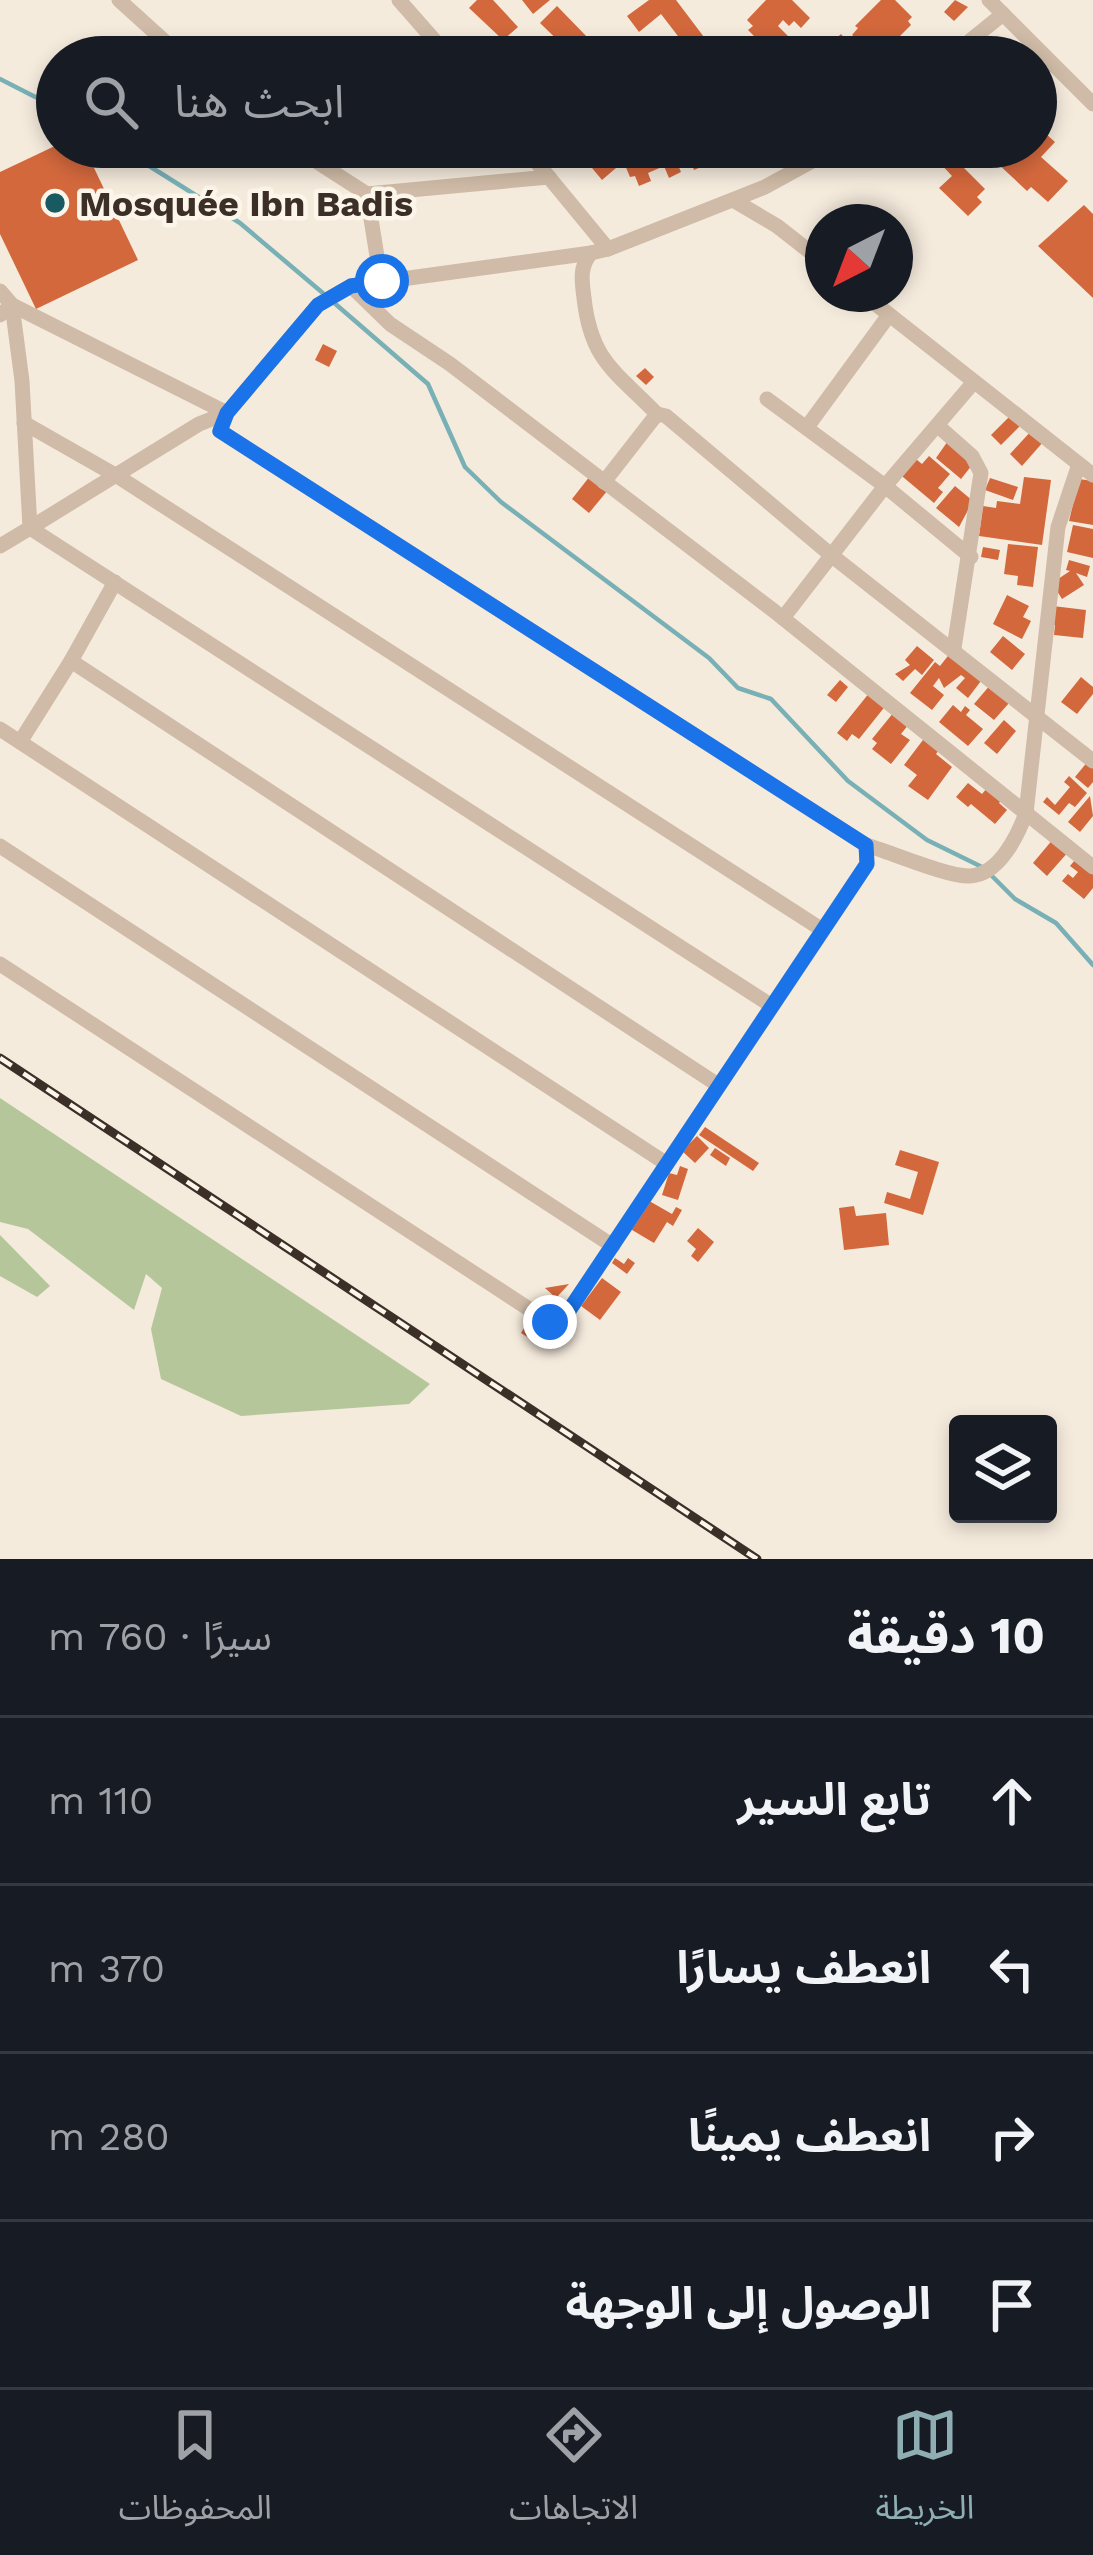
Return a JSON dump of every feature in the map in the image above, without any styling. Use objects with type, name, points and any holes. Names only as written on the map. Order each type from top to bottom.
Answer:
[{"type":"street","points":[[119,0],[159,36]]},
{"type":"street","points":[[398,0],[430,36]]},
{"type":"street","points":[[989,0],[1025,36]]},
{"type":"street","points":[[976,36],[1003,14]]},
{"type":"street","points":[[1057,68],[1093,104]]},
{"type":"street","points":[[327,168],[368,194],[549,177]]},
{"type":"street","points":[[542,168],[599,251]]},
{"type":"street","points":[[802,168],[734,200],[599,251],[351,286],[318,305],[227,413],[220,431],[866,845],[960,874],[978,875],[1016,841],[1026,813],[1058,527],[1086,470],[885,312]]},
{"type":"street","points":[[368,194],[382,281]]},
{"type":"street","points":[[734,200],[805,248]]},
{"type":"street","points":[[599,251],[582,275],[592,344],[656,413],[666,416],[831,555],[1093,761]]},
{"type":"street","points":[[351,286],[390,324],[783,618],[1093,867]]},
{"type":"street","points":[[4,304],[227,413]]},
{"type":"street","points":[[4,304],[24,423],[30,528]]},
{"type":"street","points":[[807,427],[889,315]]},
{"type":"street","points":[[783,618],[885,486],[973,383]]},
{"type":"street","points":[[767,399],[971,557]]},
{"type":"street","points":[[0,546],[199,424],[227,413]]},
{"type":"street","points":[[604,482],[656,413]]},
{"type":"street","points":[[24,423],[117,476],[820,929]]},
{"type":"street","points":[[938,426],[972,455],[981,473],[954,648]]},
{"type":"street","points":[[30,528],[772,1006]]},
{"type":"street","points":[[20,742],[115,582]]},
{"type":"street","points":[[71,661],[718,1085]]},
{"type":"street","points":[[0,729],[668,1164]]},
{"type":"street","points":[[0,964],[550,1322],[562,1321],[867,864],[866,845]]},
{"type":"street","points":[[0,846],[613,1246]]},
{"type":"green space","points":[[0,1098],[430,1384],[409,1404],[241,1416],[161,1379],[151,1329],[162,1288],[146,1274],[134,1310],[28,1229],[0,1222]]},
{"type":"green space","points":[[0,1235],[50,1286],[37,1297],[0,1276]]},
{"type":"building","points":[[477,0],[493,0],[518,27],[508,36],[499,36],[469,8]]},
{"type":"building","points":[[522,0],[550,0],[533,14]]},
{"type":"building","points":[[649,0],[676,0],[703,36],[678,36],[661,14],[639,32],[627,16]]},
{"type":"building","points":[[766,0],[792,0],[810,18],[801,28],[783,20],[778,26],[788,36],[754,36],[747,20]]},
{"type":"building","points":[[881,0],[895,0],[912,17],[900,36],[853,36],[855,26]]},
{"type":"building","points":[[955,0],[968,7],[954,21],[944,12]]},
{"type":"building","points":[[557,6],[586,36],[553,36],[540,23]]},
{"type":"building","name":"Mosquée Ibn Badis","points":[[36,155],[36,168],[94,168],[138,260],[36,309],[0,234],[0,172]]},
{"type":"building","points":[[592,168],[616,168],[602,180]]},
{"type":"building","points":[[626,168],[659,168],[648,173],[651,181],[639,186],[635,176],[630,177]]},
{"type":"building","points":[[665,168],[679,168],[681,172],[669,178]]},
{"type":"building","points":[[945,168],[964,168],[985,189],[977,197],[982,202],[968,216],[939,188],[952,176]]},
{"type":"building","points":[[1002,168],[1053,168],[1068,181],[1048,202],[1031,187],[1027,191]]},
{"type":"building","points":[[1084,205],[1093,214],[1093,298],[1038,246]]},
{"type":"building","points":[[323,344],[337,351],[329,367],[315,360]]},
{"type":"building","points":[[645,368],[654,377],[646,385],[636,376]]},
{"type":"building","points":[[1010,416],[1020,426],[1001,445],[991,435]]},
{"type":"building","points":[[1032,430],[1044,441],[1022,466],[1010,454]]},
{"type":"building","points":[[950,438],[976,460],[961,479],[936,458]]},
{"type":"building","points":[[911,455],[922,464],[929,456],[950,474],[938,488],[943,492],[934,503],[897,472]]},
{"type":"building","points":[[590,476],[608,490],[589,513],[572,499]]},
{"type":"building","points":[[1024,477],[1051,480],[1042,545],[979,536],[983,506],[996,508],[997,501],[1020,504]]},
{"type":"building","points":[[990,478],[1018,487],[1013,500],[985,490]]},
{"type":"building","points":[[1079,479],[1093,481],[1093,525],[1069,521]]},
{"type":"building","points":[[955,486],[973,501],[959,527],[936,508]]},
{"type":"building","points":[[1073,525],[1093,529],[1093,558],[1067,552]]},
{"type":"building","points":[[1008,544],[1038,547],[1033,587],[1017,585],[1018,576],[1004,574]]},
{"type":"building","points":[[983,547],[1000,550],[998,560],[981,557]]},
{"type":"building","points":[[1069,560],[1090,566],[1087,577],[1076,573],[1084,585],[1062,599],[1052,583],[1070,571],[1066,570]]},
{"type":"building","points":[[1007,595],[1029,606],[1023,617],[1031,621],[1022,639],[993,624]]},
{"type":"building","points":[[1053,606],[1086,610],[1083,638],[1054,635]]},
{"type":"building","points":[[1003,636],[1025,654],[1012,670],[990,652]]},
{"type":"building","points":[[917,646],[934,660],[922,675],[915,669],[903,681],[895,674],[910,665],[905,660]]},
{"type":"building","points":[[955,647],[987,673],[968,698],[956,688],[965,678],[961,675],[944,688],[939,678],[933,686],[944,695],[932,710],[910,693],[935,662],[940,666]]},
{"type":"building","points":[[997,677],[1017,694],[994,720],[974,704]]},
{"type":"building","points":[[1081,677],[1093,687],[1093,694],[1077,714],[1061,702]]},
{"type":"building","points":[[840,680],[848,687],[836,702],[827,695]]},
{"type":"building","points":[[870,692],[887,704],[859,739],[852,734],[847,741],[837,733]]},
{"type":"building","points":[[953,705],[961,712],[965,706],[970,710],[966,715],[983,729],[968,746],[939,722]]},
{"type":"building","points":[[894,712],[909,724],[901,734],[910,740],[891,764],[872,749],[877,743],[872,739]]},
{"type":"building","points":[[1004,720],[1016,731],[997,754],[984,743]]},
{"type":"building","points":[[926,736],[941,747],[936,754],[952,767],[928,800],[908,786],[917,775],[904,765]]},
{"type":"building","points":[[1093,755],[1093,782],[1088,788],[1075,777]]},
{"type":"building","points":[[1069,776],[1087,793],[1059,815],[1043,802],[1047,797],[1055,805],[1070,787],[1064,782]]},
{"type":"building","points":[[994,780],[1004,797],[999,803],[1007,810],[995,824],[956,797],[968,783],[982,794]]},
{"type":"building","points":[[1090,796],[1093,816],[1080,832],[1068,822]]},
{"type":"building","points":[[1054,838],[1069,851],[1047,876],[1033,863]]},
{"type":"building","points":[[1080,854],[1093,859],[1093,888],[1084,899],[1062,881],[1078,872],[1070,866]]},
{"type":"building","points":[[705,1127],[759,1163],[753,1171],[699,1135]]},
{"type":"building","points":[[697,1136],[709,1148],[695,1163],[682,1151]]},
{"type":"building","points":[[715,1148],[730,1158],[726,1166],[710,1155]]},
{"type":"building","points":[[900,1150],[939,1162],[923,1215],[884,1203],[887,1192],[910,1199],[918,1172],[895,1165]]},
{"type":"building","points":[[680,1166],[688,1169],[678,1200],[662,1195],[669,1173],[677,1175]]},
{"type":"building","points":[[644,1198],[672,1214],[676,1207],[682,1210],[673,1226],[667,1222],[654,1243],[627,1227]]},
{"type":"building","points":[[854,1206],[856,1216],[886,1213],[889,1245],[844,1250],[839,1208]]},
{"type":"building","points":[[698,1228],[714,1242],[698,1262],[691,1256],[696,1249],[687,1241]]},
{"type":"building","points":[[615,1258],[624,1264],[628,1258],[635,1263],[627,1274],[612,1263]]},
{"type":"building","points":[[602,1278],[621,1292],[600,1320],[581,1306]]},
{"type":"building","points":[[569,1284],[556,1298],[545,1288]]},
{"type":"building","points":[[539,1304],[561,1322],[545,1348],[521,1333]]},
{"type":"waterway","points":[[0,79],[36,97]]},
{"type":"waterway","points":[[152,168],[240,223],[324,294]]},
{"type":"waterway","points":[[332,301],[428,384],[465,467],[501,502],[709,658],[738,688],[771,699],[848,781],[927,840],[982,867]]},
{"type":"waterway","points":[[991,875],[1015,899],[1056,923],[1093,965]]},
{"type":"railway","points":[[0,1058],[757,1559]]},
{"type":"place","name":"Mosquée Ibn Badis","points":[[55,203]]},
{"type":"route","points":[[382,281],[351,286],[318,305],[227,413],[220,431],[866,845],[867,864],[562,1321],[550,1322]]}]
